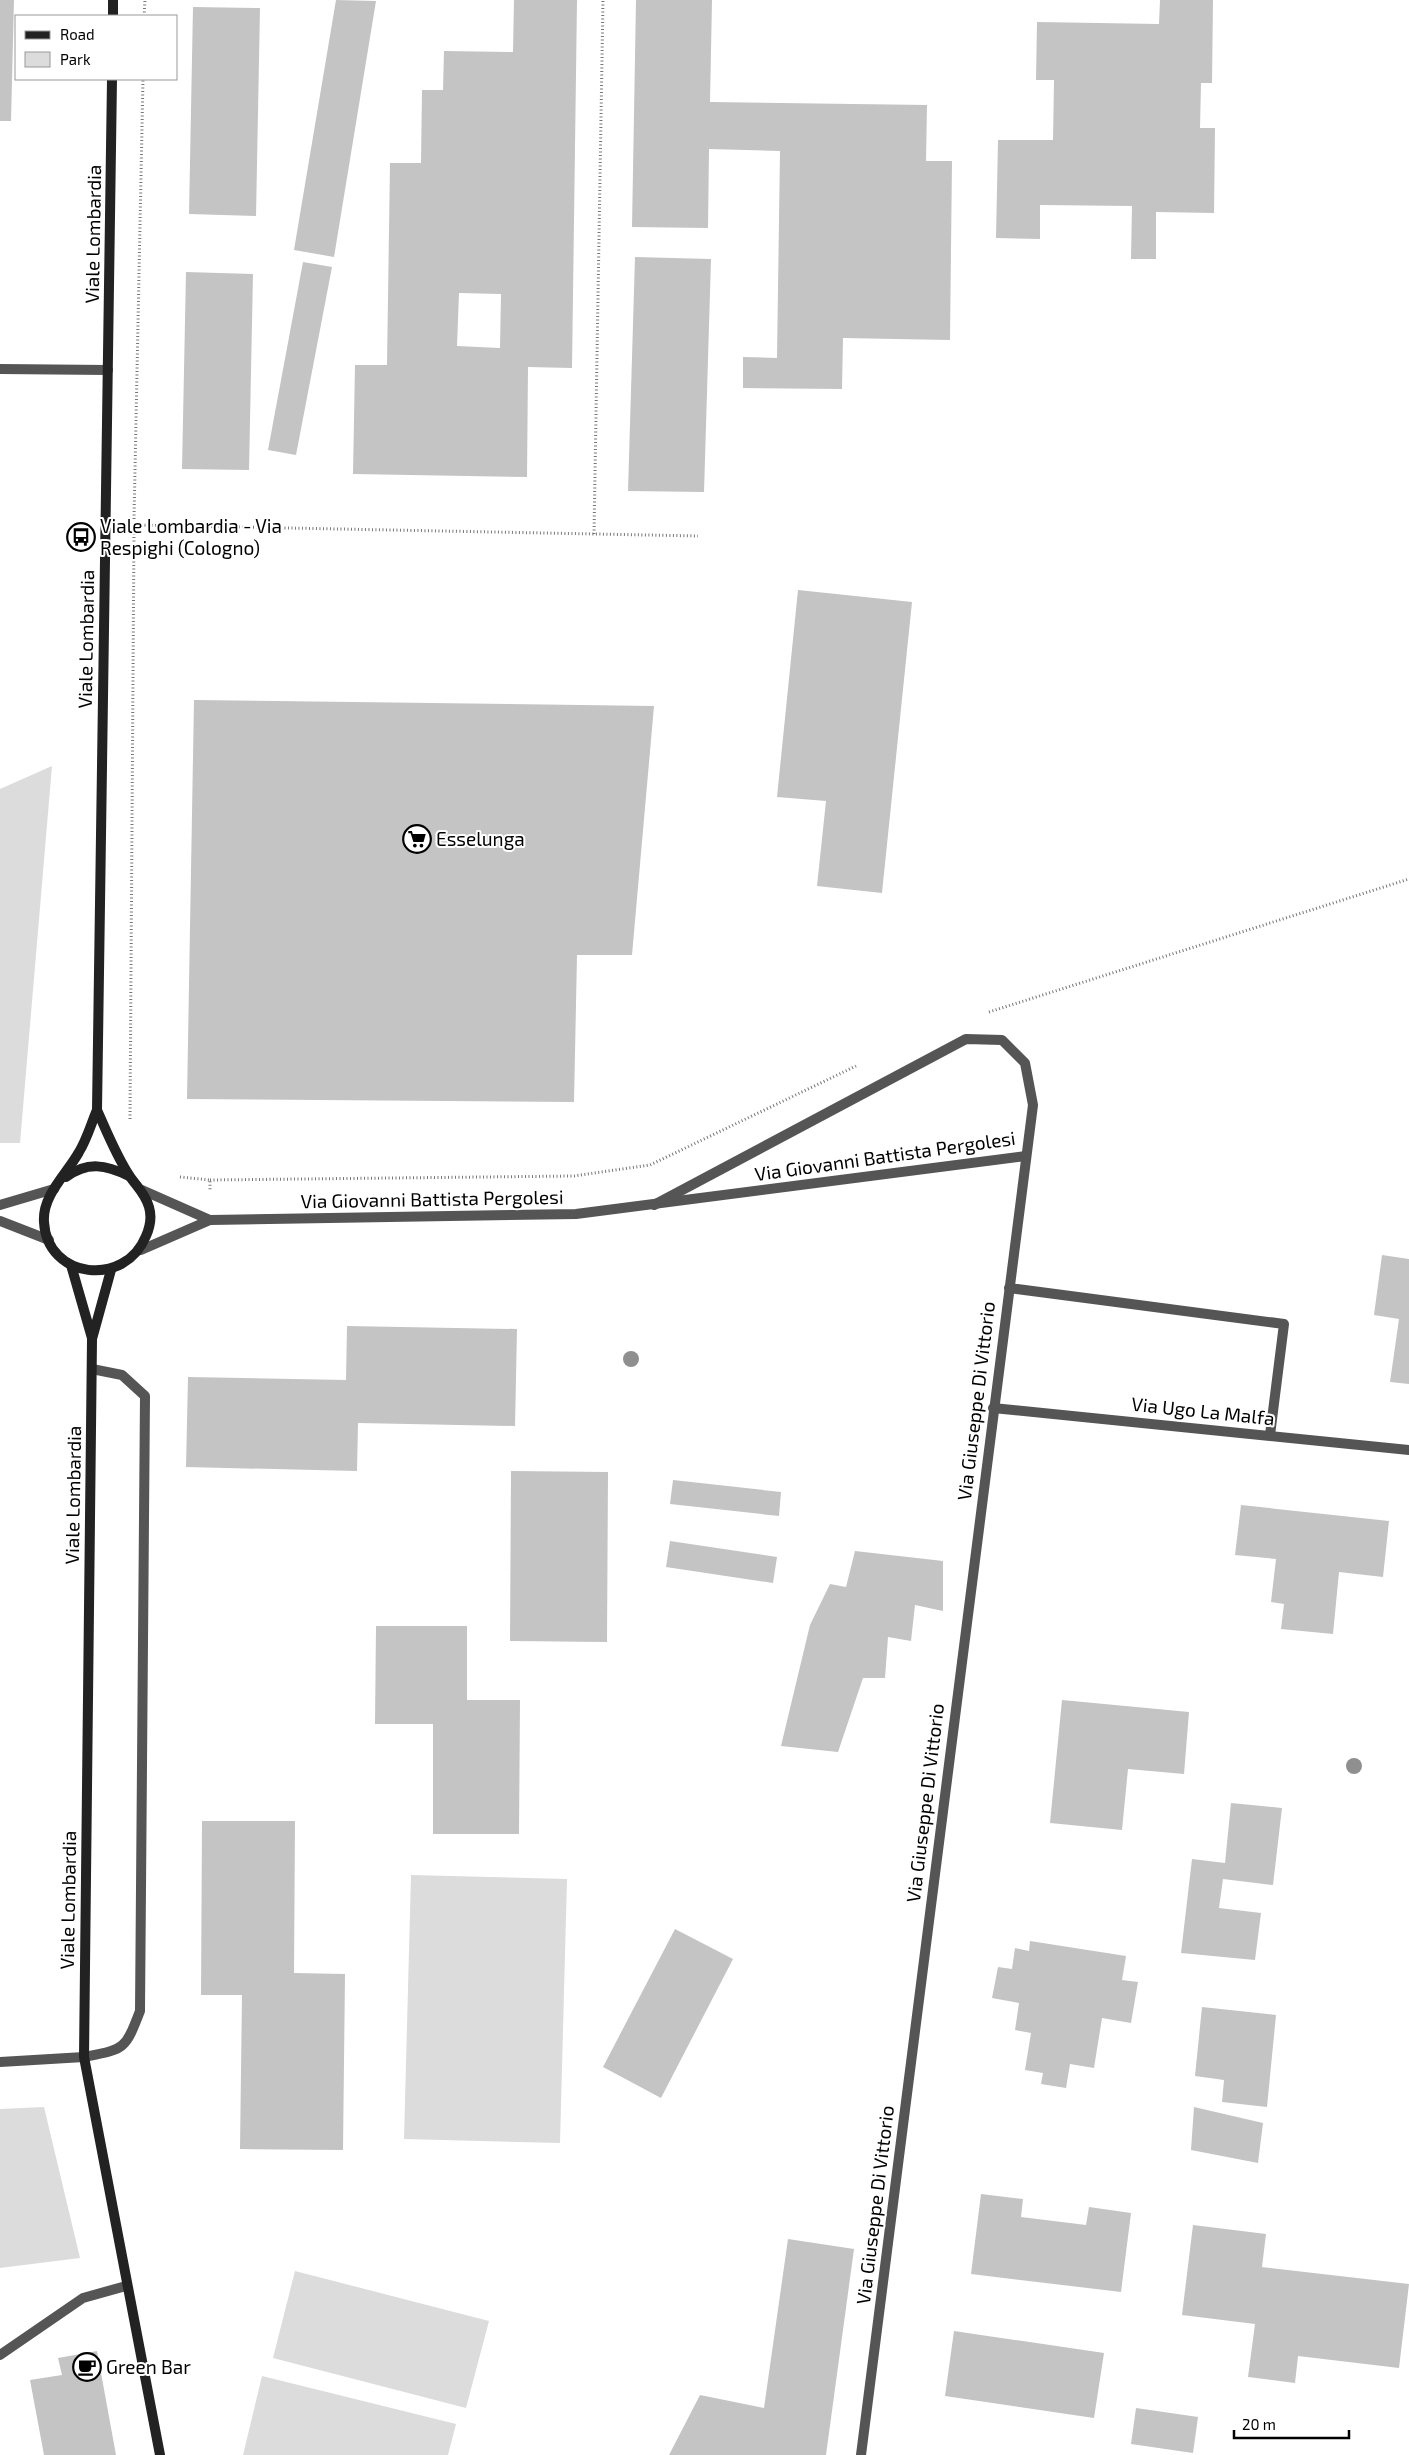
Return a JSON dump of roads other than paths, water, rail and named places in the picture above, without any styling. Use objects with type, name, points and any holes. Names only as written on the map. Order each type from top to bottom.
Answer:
[{"type":"street","points":[[113,0],[113,15]]},
{"type":"street","name":"Viale Lombardia","points":[[92,1339],[71,1265],[56,1253],[49,1240],[44,1222],[46,1204],[80,1151],[97,1110],[112,80]]},
{"type":"street","points":[[0,369],[108,370]]},
{"type":"street","name":"Via Giovanni Battista Pergolesi","points":[[141,1250],[210,1220],[576,1214],[654,1205],[1026,1156],[1033,1105],[1025,1063],[1002,1040],[966,1039],[654,1205]]},
{"type":"street","name":"Viale Lombardia","points":[[97,1110],[130,1177],[142,1190],[149,1207],[150,1226],[141,1250]]},
{"type":"street","name":"Via Giuseppe Di Vittorio","points":[[861,2455],[1026,1156]]},
{"type":"street","name":"Viale Lombardia","points":[[57,1185],[74,1171],[92,1166],[110,1167],[130,1177]]},
{"type":"street","points":[[0,1205],[57,1185]]},
{"type":"street","name":"Via Giovanni Battista Pergolesi","points":[[142,1190],[210,1220]]},
{"type":"street","points":[[0,1221],[49,1240]]},
{"type":"street","points":[[71,1265],[88,1271],[111,1270],[128,1262],[141,1250]]},
{"type":"street","name":"Viale Lombardia","points":[[111,1270],[92,1339],[84,2057],[126,2286],[160,2455]]},
{"type":"street","points":[[1009,1288],[1284,1324],[1270,1436]]},
{"type":"street","points":[[0,2062],[84,2057],[113,2052],[128,2040],[140,2011],[145,1396],[122,1375],[92,1369]]},
{"type":"street","name":"Via Ugo La Malfa","points":[[993,1408],[1409,1450]]},
{"type":"street","points":[[0,2355],[83,2298],[126,2286]]},
{"type":"place","name":"Viale Lombardia - Via Respighi (Cologno)","points":[[81,537]]},
{"type":"place","name":"Esselunga","points":[[417,839]]},
{"type":"place","name":"Green Bar","points":[[87,2367]]}]
